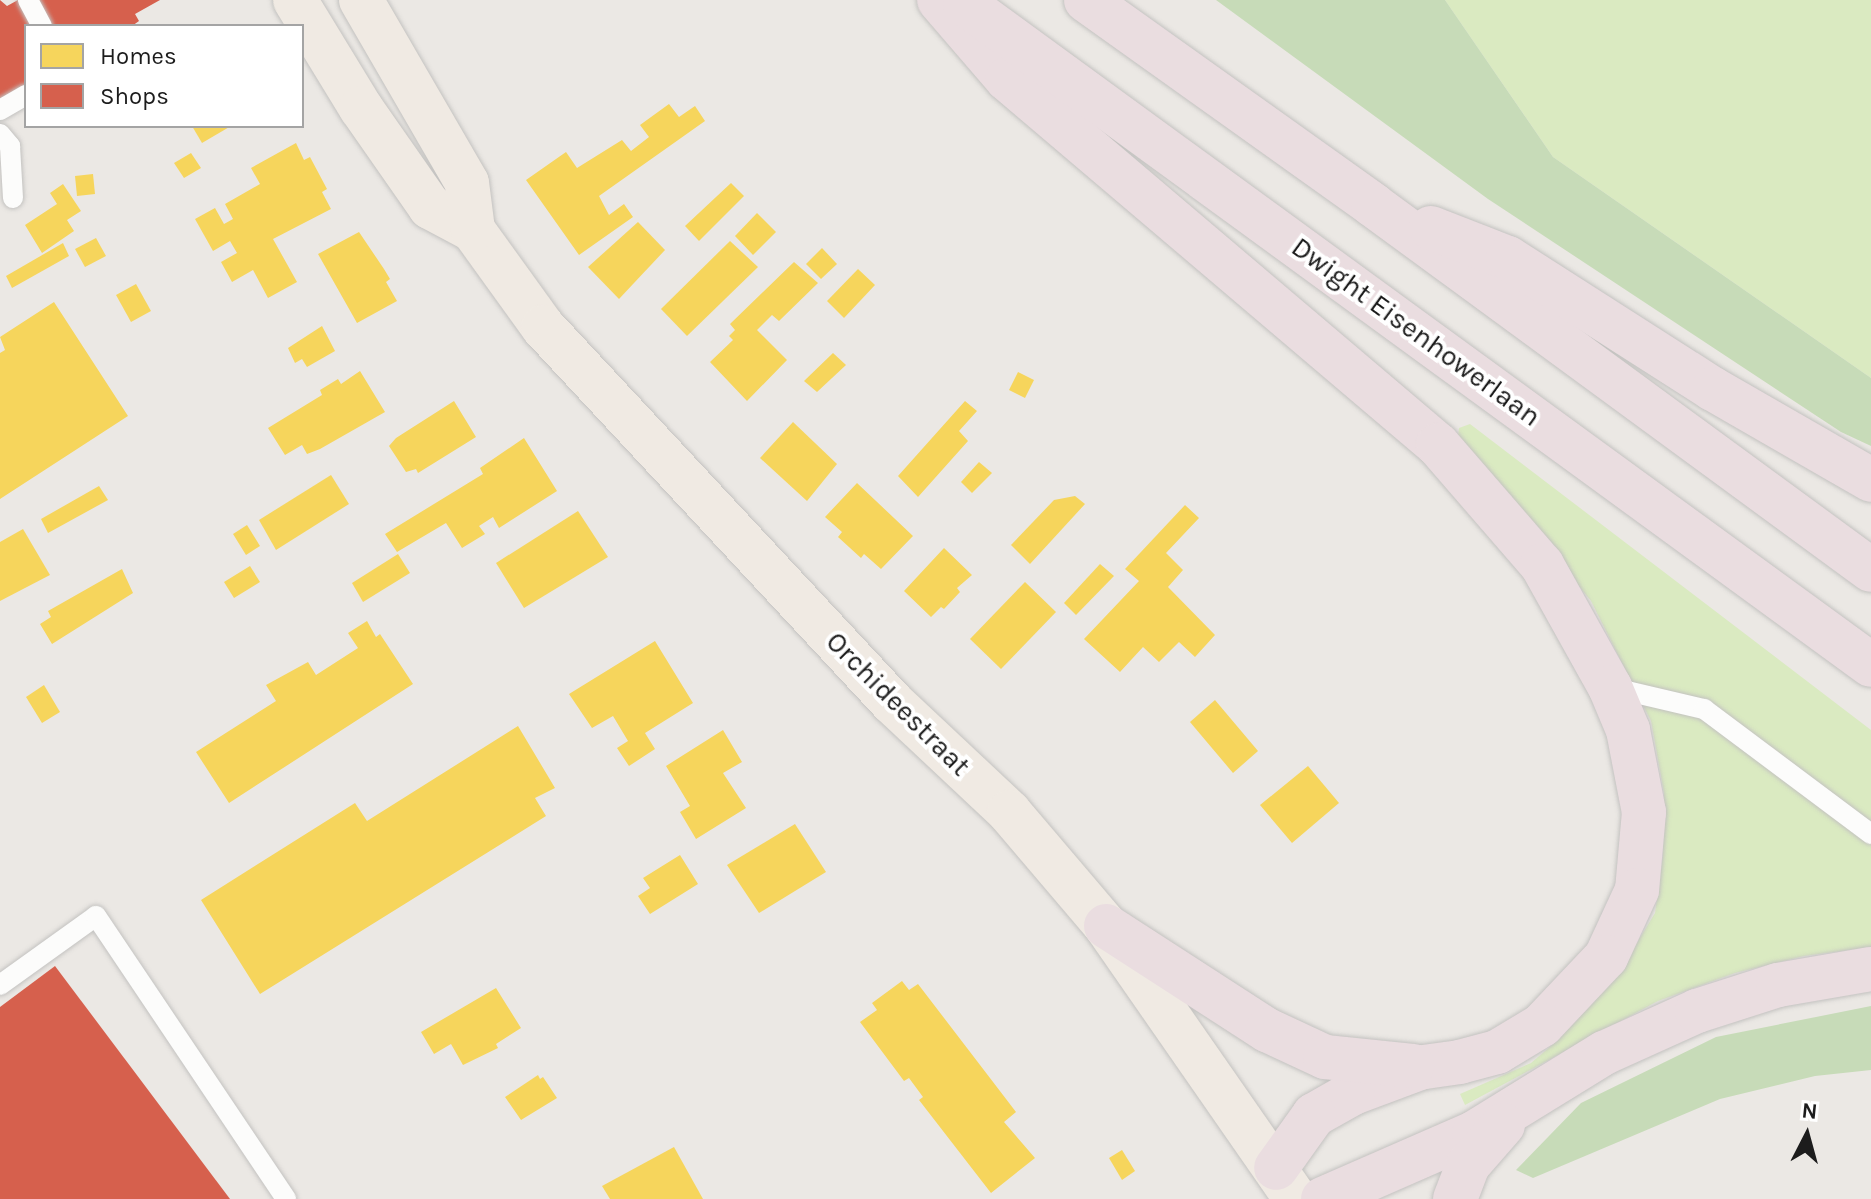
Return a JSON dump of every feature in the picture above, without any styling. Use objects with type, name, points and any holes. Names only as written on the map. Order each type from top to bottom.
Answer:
[{"type":"highway","points":[[939,0],[1007,79],[1438,445],[1542,565],[1610,687],[1628,730],[1644,812],[1637,890],[1606,957],[1542,1025],[1497,1052],[1460,1062],[1423,1067],[1353,1093],[1314,1115],[1286,1183]]},
{"type":"highway","name":"Dwight Eisenhowerlaan","points":[[960,0],[1871,665]]},
{"type":"highway","points":[[1086,0],[1373,205],[1871,570]]},
{"type":"highway","points":[[1373,205],[1508,258],[1713,389],[1871,480]]},
{"type":"highway","points":[[1106,926],[1267,1030],[1325,1057],[1423,1067]]},
{"type":"highway","points":[[1323,1199],[1474,1133],[1604,1053],[1697,1011],[1778,985],[1871,969]]},
{"type":"highway","points":[[1455,1199],[1468,1165],[1523,1102]]},
{"type":"main road","name":"Orchideestraat","points":[[295,0],[361,108],[430,207],[473,230],[543,327],[892,702],[1009,812],[1106,926],[1286,1183]]},
{"type":"main road","name":"Orchideestraat","points":[[361,0],[467,183],[473,230]]},
{"type":"lane","points":[[28,0],[41,24]]},
{"type":"lane","points":[[0,110],[24,96]]},
{"type":"lane","points":[[0,134],[10,146],[13,198]]},
{"type":"lane","points":[[1610,687],[1704,709],[1871,834]]},
{"type":"lane","points":[[0,985],[96,916],[286,1199]]},
{"type":"green space","points":[[1216,0],[1445,0],[1553,157],[1871,378],[1871,446],[1841,432],[1488,199]]},
{"type":"green space","points":[[1445,0],[1871,0],[1871,378],[1553,157]]},
{"type":"green space","points":[[1470,424],[1871,730],[1871,947],[1804,956],[1735,973],[1658,1001],[1465,1105],[1460,1094],[1531,1063],[1552,1045],[1589,1007],[1635,946],[1655,913],[1663,855],[1664,793],[1651,721],[1591,601],[1458,437],[1459,428]]},
{"type":"green space","points":[[1871,1006],[1871,1070],[1815,1076],[1720,1099],[1533,1178],[1516,1170],[1581,1103],[1716,1037]]},
{"type":"building: Homes","points":[[669,104],[679,117],[695,106],[705,121],[599,196],[609,215],[624,204],[633,217],[579,255],[526,180],[566,152],[577,168],[622,140],[631,151],[649,137],[640,125]]},
{"type":"building: Homes","points":[[193,128],[228,128],[202,143]]},
{"type":"building: Homes","points":[[296,143],[304,160],[310,157],[327,189],[322,192],[331,209],[273,239],[297,282],[268,298],[253,270],[232,282],[221,262],[237,253],[230,241],[213,251],[195,219],[215,208],[224,224],[233,219],[225,204],[260,184],[251,168]]},
{"type":"building: Homes","points":[[191,153],[201,168],[184,178],[174,163]]},
{"type":"building: Homes","points":[[93,174],[95,194],[77,196],[75,176]]},
{"type":"building: Homes","points":[[731,183],[744,196],[699,241],[685,226]]},
{"type":"building: Homes","points":[[63,184],[81,211],[67,220],[74,231],[42,253],[25,225],[57,204],[50,193]]},
{"type":"building: Homes","points":[[757,213],[776,232],[753,255],[735,236]]},
{"type":"building: Homes","points":[[638,222],[665,250],[619,299],[588,267]]},
{"type":"building: Homes","points":[[359,232],[390,279],[386,282],[397,301],[357,323],[318,254]]},
{"type":"building: Homes","points":[[96,238],[106,256],[85,267],[75,249]]},
{"type":"building: Homes","points":[[730,241],[758,267],[687,336],[661,309]]},
{"type":"building: Homes","points":[[63,243],[69,256],[12,288],[6,276]]},
{"type":"building: Homes","points":[[822,248],[837,264],[821,279],[806,264]]},
{"type":"building: Homes","points":[[794,262],[818,283],[779,321],[772,315],[757,330],[787,360],[747,401],[710,362],[733,340],[729,336],[735,330],[730,324]]},
{"type":"building: Homes","points":[[858,269],[875,285],[844,318],[827,301]]},
{"type":"building: Homes","points":[[136,284],[151,311],[131,322],[116,295]]},
{"type":"building: Homes","points":[[54,302],[128,416],[0,499],[0,353],[5,350],[0,337]]},
{"type":"building: Homes","points":[[322,326],[335,351],[307,367],[302,359],[295,363],[288,348]]},
{"type":"building: Homes","points":[[833,353],[846,365],[817,392],[804,381]]},
{"type":"building: Homes","points":[[360,371],[385,412],[320,449],[307,454],[302,445],[285,455],[268,428],[322,395],[320,390],[338,379],[341,384]]},
{"type":"building: Homes","points":[[1018,372],[1034,380],[1025,398],[1009,390]]},
{"type":"building: Homes","points":[[454,401],[476,437],[418,473],[416,469],[406,472],[389,446],[396,438]]},
{"type":"building: Homes","points":[[965,401],[977,411],[959,431],[968,441],[918,497],[898,476]]},
{"type":"building: Homes","points":[[793,422],[837,464],[807,501],[760,458]]},
{"type":"building: Homes","points":[[524,438],[557,491],[499,528],[493,517],[479,526],[485,534],[462,548],[446,523],[397,552],[385,534],[483,474],[480,468]]},
{"type":"building: Homes","points":[[979,462],[992,473],[972,493],[961,482]]},
{"type":"building: Homes","points":[[331,475],[349,504],[276,550],[259,520]]},
{"type":"building: Homes","points":[[857,483],[913,536],[881,569],[864,554],[861,558],[838,537],[842,532],[825,517]]},
{"type":"building: Homes","points":[[99,486],[108,500],[48,533],[41,519]]},
{"type":"building: Homes","points":[[1075,496],[1085,504],[1030,564],[1011,545],[1054,500]]},
{"type":"building: Homes","points":[[1185,505],[1199,518],[1166,553],[1183,570],[1168,587],[1215,635],[1195,657],[1179,642],[1159,662],[1143,647],[1120,672],[1084,639],[1139,581],[1125,569]]},
{"type":"building: Homes","points":[[578,511],[608,557],[524,608],[496,563]]},
{"type":"building: Homes","points":[[247,525],[260,546],[246,555],[233,534]]},
{"type":"building: Homes","points":[[23,529],[50,575],[0,601],[0,542]]},
{"type":"building: Homes","points":[[944,548],[972,575],[957,588],[960,592],[944,609],[941,607],[931,617],[904,591]]},
{"type":"building: Homes","points":[[398,554],[410,573],[363,602],[352,583]]},
{"type":"building: Homes","points":[[1100,564],[1114,576],[1076,615],[1064,603]]},
{"type":"building: Homes","points":[[250,566],[260,582],[234,598],[224,582]]},
{"type":"building: Homes","points":[[122,569],[133,593],[52,644],[40,624],[51,617],[48,611]]},
{"type":"building: Homes","points":[[1025,582],[1056,612],[1001,669],[970,639]]},
{"type":"building: Homes","points":[[367,621],[376,637],[380,634],[413,684],[229,803],[196,752],[276,701],[266,685],[308,662],[316,675],[358,648],[348,633]]},
{"type":"building: Homes","points":[[655,641],[693,703],[645,733],[655,749],[629,766],[617,748],[628,741],[613,716],[592,728],[569,694]]},
{"type":"building: Homes","points":[[44,685],[60,712],[42,723],[26,697]]},
{"type":"building: Homes","points":[[1215,700],[1258,751],[1233,773],[1190,722]]},
{"type":"building: Homes","points":[[518,726],[555,788],[535,798],[546,816],[260,994],[201,900],[355,803],[367,821]]},
{"type":"building: Homes","points":[[723,730],[742,762],[723,773],[746,808],[696,839],[680,812],[690,806],[666,766]]},
{"type":"building: Homes","points":[[1308,766],[1339,803],[1292,843],[1260,805]]},
{"type":"building: Homes","points":[[795,824],[826,872],[759,913],[727,865]]},
{"type":"building: Homes","points":[[680,855],[698,884],[650,914],[638,896],[650,888],[643,878]]},
{"type":"building: Homes","points":[[902,981],[909,990],[918,984],[1016,1112],[1004,1122],[1035,1158],[991,1193],[919,1100],[923,1097],[909,1078],[904,1081],[860,1022],[877,1010],[872,1003]]},
{"type":"building: Homes","points":[[496,988],[521,1028],[496,1044],[498,1048],[463,1065],[451,1044],[434,1054],[421,1032]]},
{"type":"building: Homes","points":[[538,1075],[540,1079],[543,1077],[557,1098],[521,1120],[505,1097]]},
{"type":"building: Homes","points":[[674,1147],[703,1199],[610,1199],[602,1186]]},
{"type":"building: Homes","points":[[1122,1150],[1135,1171],[1122,1180],[1109,1158]]},
{"type":"building: Shops","points":[[0,0],[7,6],[18,0],[160,0],[135,14],[139,21],[135,24],[24,24],[24,87],[0,101]]},
{"type":"building: Shops","points":[[55,966],[230,1199],[0,1199],[0,1007]]}]
